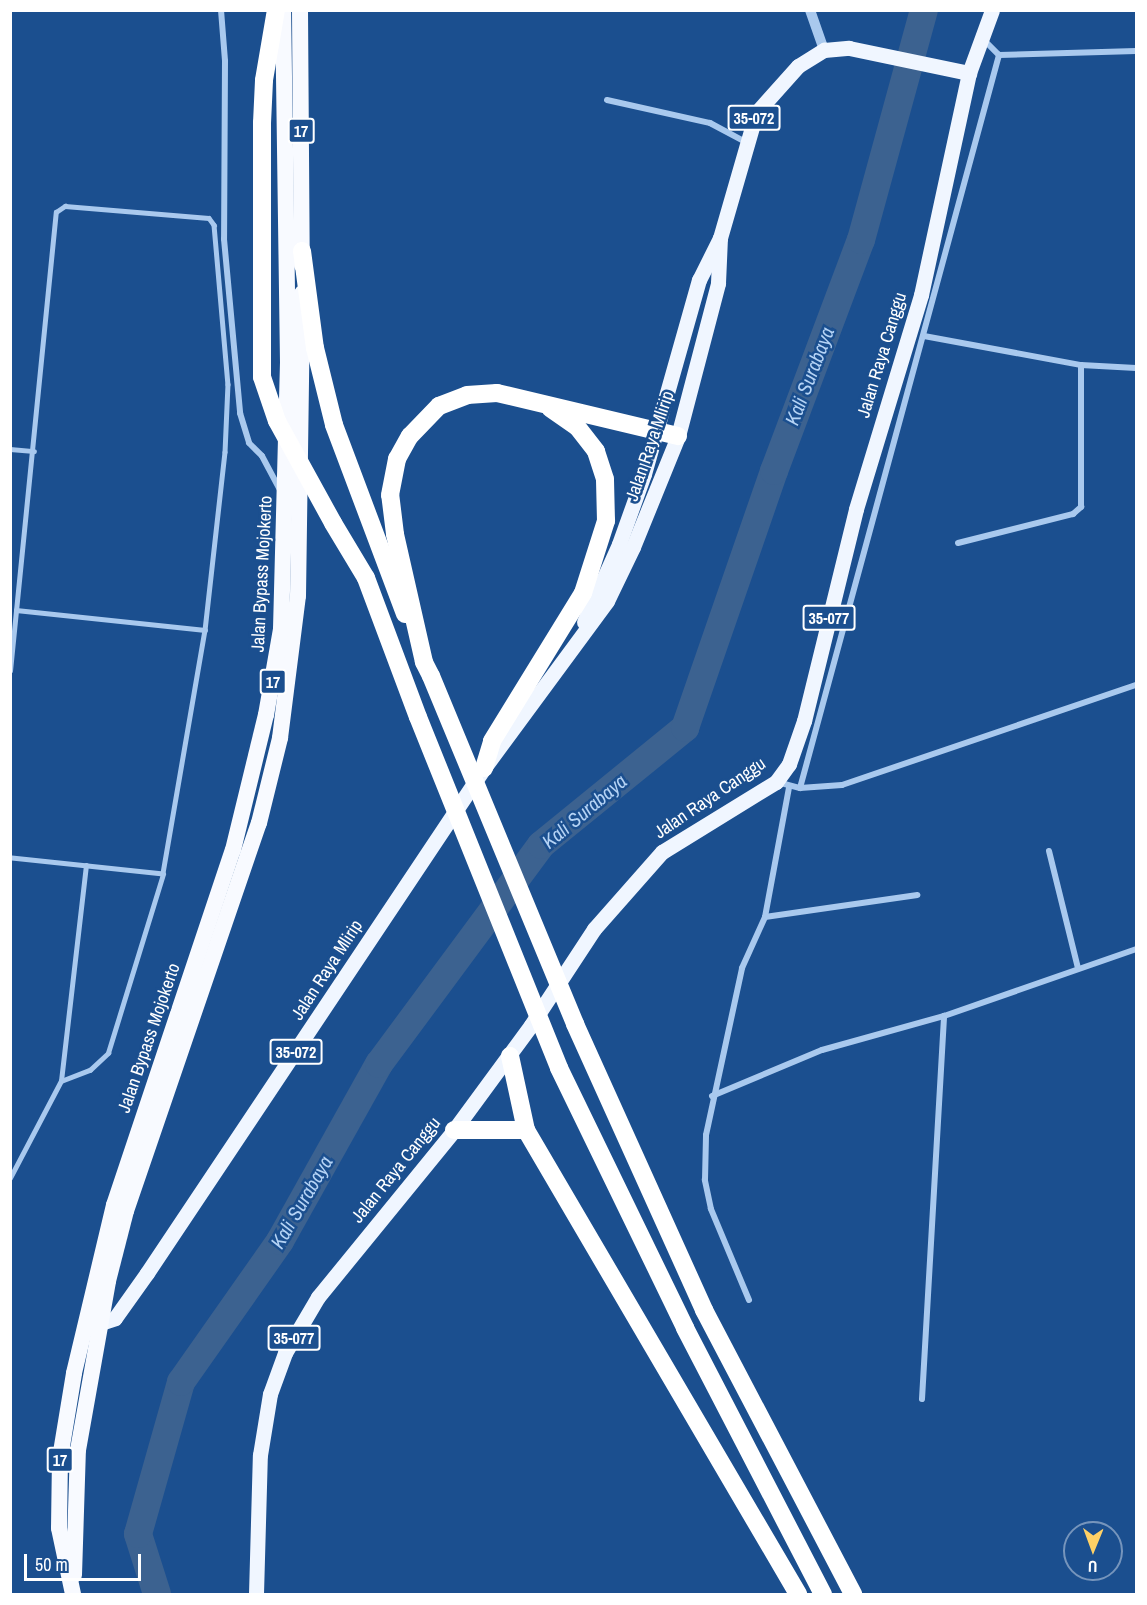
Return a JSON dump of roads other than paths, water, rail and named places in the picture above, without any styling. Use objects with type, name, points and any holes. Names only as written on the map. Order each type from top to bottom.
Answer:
[{"type":"highway","points":[[276,10],[264,80],[262,123],[262,377],[277,422],[366,578],[418,717],[559,1068],[685,1328],[823,1594]]},
{"type":"highway","name":"Jalan Bypass Mojokerto","points":[[92,1326],[114,1205],[234,850],[250,790],[281,628],[286,502],[288,351],[283,10]]},
{"type":"highway","name":"Jalan Bypass Mojokerto","points":[[92,1326],[126,1211],[259,823],[280,738],[298,596],[302,251],[300,10]]},
{"type":"highway","points":[[302,251],[315,348],[334,425],[357,496],[575,1024],[704,1310],[853,1594]]},
{"type":"highway","points":[[428,669],[393,524],[390,495],[397,459],[410,436],[439,406],[467,395],[497,393],[678,436]]},
{"type":"highway","points":[[484,768],[492,741],[583,593],[606,521],[605,479],[596,451],[577,427],[543,403]]},
{"type":"highway","points":[[510,1056],[526,1130],[798,1594]]},
{"type":"highway","points":[[454,1130],[526,1130]]},
{"type":"highway","name":"17","points":[[73,1594],[61,1546],[60,1458],[92,1326]]},
{"type":"main road","points":[[969,73],[992,10]]},
{"type":"main road","name":"Jalan Raya Mlirip","points":[[572,650],[619,544],[657,430],[699,280],[720,238],[745,142],[756,113],[772,90],[798,66],[824,50],[849,48],[969,73]]},
{"type":"main road","name":"Jalan Raya Canggu","points":[[256,1594],[260,1455],[270,1394],[285,1353],[318,1297],[454,1130],[510,1056],[594,929],[662,852],[782,784],[804,721],[856,510],[921,295],[969,73]]},
{"type":"main road","name":"Jalan Raya Mlirip","points":[[92,1326],[115,1318],[147,1273],[484,768],[607,601],[633,548],[678,436],[718,283],[720,238]]},
{"type":"street","points":[[220,10],[225,61],[224,239],[240,413],[249,443],[262,456],[286,502]]},
{"type":"street","points":[[810,10],[824,50]]},
{"type":"street","points":[[981,37],[999,55],[1137,51]]},
{"type":"street","points":[[800,788],[999,55]]},
{"type":"street","points":[[607,100],[710,123],[745,142]]},
{"type":"street","points":[[924,336],[1081,365],[1137,368]]},
{"type":"street","points":[[958,543],[1073,513],[1081,507],[1081,365]]},
{"type":"street","points":[[749,1300],[711,1209],[705,1180],[712,1096],[742,968],[765,917],[782,784],[800,788],[842,785],[1137,685]]},
{"type":"street","points":[[1049,851],[1078,968]]},
{"type":"street","points":[[765,917],[916,895]]},
{"type":"street","points":[[712,1096],[822,1050],[944,1016],[1137,949]]},
{"type":"street","points":[[922,1399],[944,1016]]},
{"type":"lane","points":[[10,671],[34,451],[56,212],[65,206],[212,220],[228,415],[205,630],[163,874],[108,1053],[90,1070],[61,1081]]},
{"type":"lane","points":[[10,448],[34,451]]},
{"type":"lane","points":[[16,610],[205,630]]},
{"type":"lane","points":[[10,858],[163,874]]},
{"type":"lane","points":[[10,1178],[61,1081],[86,866]]},
{"type":"waterway","name":"Kali Surabaya","points":[[157,1594],[138,1534],[181,1382],[280,1241],[379,1064],[541,845],[685,728],[774,471],[861,240],[924,10]]}]
